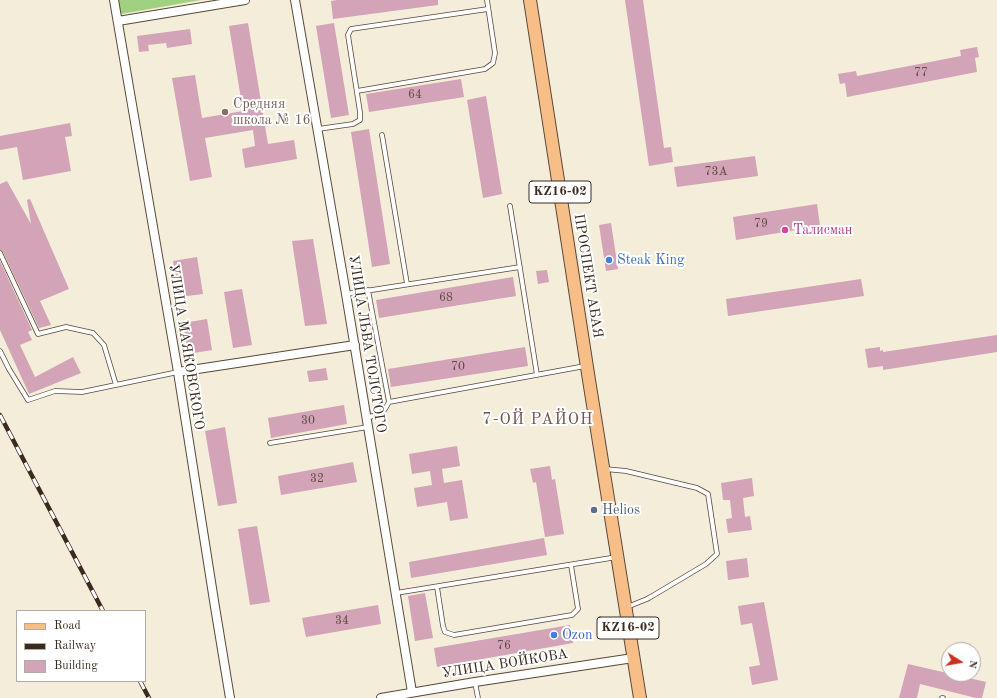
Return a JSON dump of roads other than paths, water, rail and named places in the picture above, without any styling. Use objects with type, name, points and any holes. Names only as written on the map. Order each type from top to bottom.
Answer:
[{"type":"main road","name":"ПРОСПЕКТ АБАЯ","points":[[530,0],[617,557]]},
{"type":"main road","name":"KZ16-02","points":[[617,557],[640,698]]},
{"type":"street","name":"УЛИЦА МАЯКОВСКОГО","points":[[114,0],[178,372],[230,698]]},
{"type":"street","points":[[118,21],[245,0]]},
{"type":"street","name":"УЛИЦА ЛЬВА ТОЛСТОГО","points":[[295,0],[355,345],[413,695]]},
{"type":"street","points":[[178,372],[355,345]]},
{"type":"street","name":"УЛИЦА ВОЙКОВА","points":[[381,698],[413,695],[475,682],[633,658]]},
{"type":"lane","points":[[357,91],[485,69],[493,63],[495,53],[486,0]]},
{"type":"lane","points":[[318,129],[353,124],[360,120],[348,36],[351,29],[488,9]]},
{"type":"lane","points":[[382,135],[407,284]]},
{"type":"lane","points":[[510,206],[537,375]]},
{"type":"lane","points":[[0,253],[38,334],[66,327],[93,333],[104,345],[116,385]]},
{"type":"lane","points":[[346,294],[520,266]]},
{"type":"lane","points":[[366,418],[380,414],[389,402],[368,290]]},
{"type":"lane","points":[[0,351],[28,400],[56,391],[82,392],[178,372]]},
{"type":"lane","points":[[389,402],[587,366]]},
{"type":"lane","points":[[270,443],[368,427]]},
{"type":"lane","points":[[603,469],[626,471],[697,488],[708,494],[717,554],[706,564],[654,595],[625,608]]},
{"type":"lane","points":[[396,593],[617,557]]},
{"type":"lane","points":[[436,587],[445,632],[454,635],[572,615],[578,609],[571,565]]},
{"type":"lane","points":[[475,682],[478,698]]},
{"type":"railway","points":[[0,415],[102,610]]},
{"type":"railway","points":[[141,682],[149,698]]},
{"type":"place","name":"Средняя школа № 16","points":[[225,112]]},
{"type":"place","name":"Талисман","points":[[785,230]]},
{"type":"place","name":"Steak King","points":[[609,260]]},
{"type":"place","name":"Helios","points":[[594,510]]},
{"type":"place","name":"Ozon","points":[[554,635]]},
{"type":"district","name":"7-ОЙ РАЙОН","points":[[538,420]]}]
